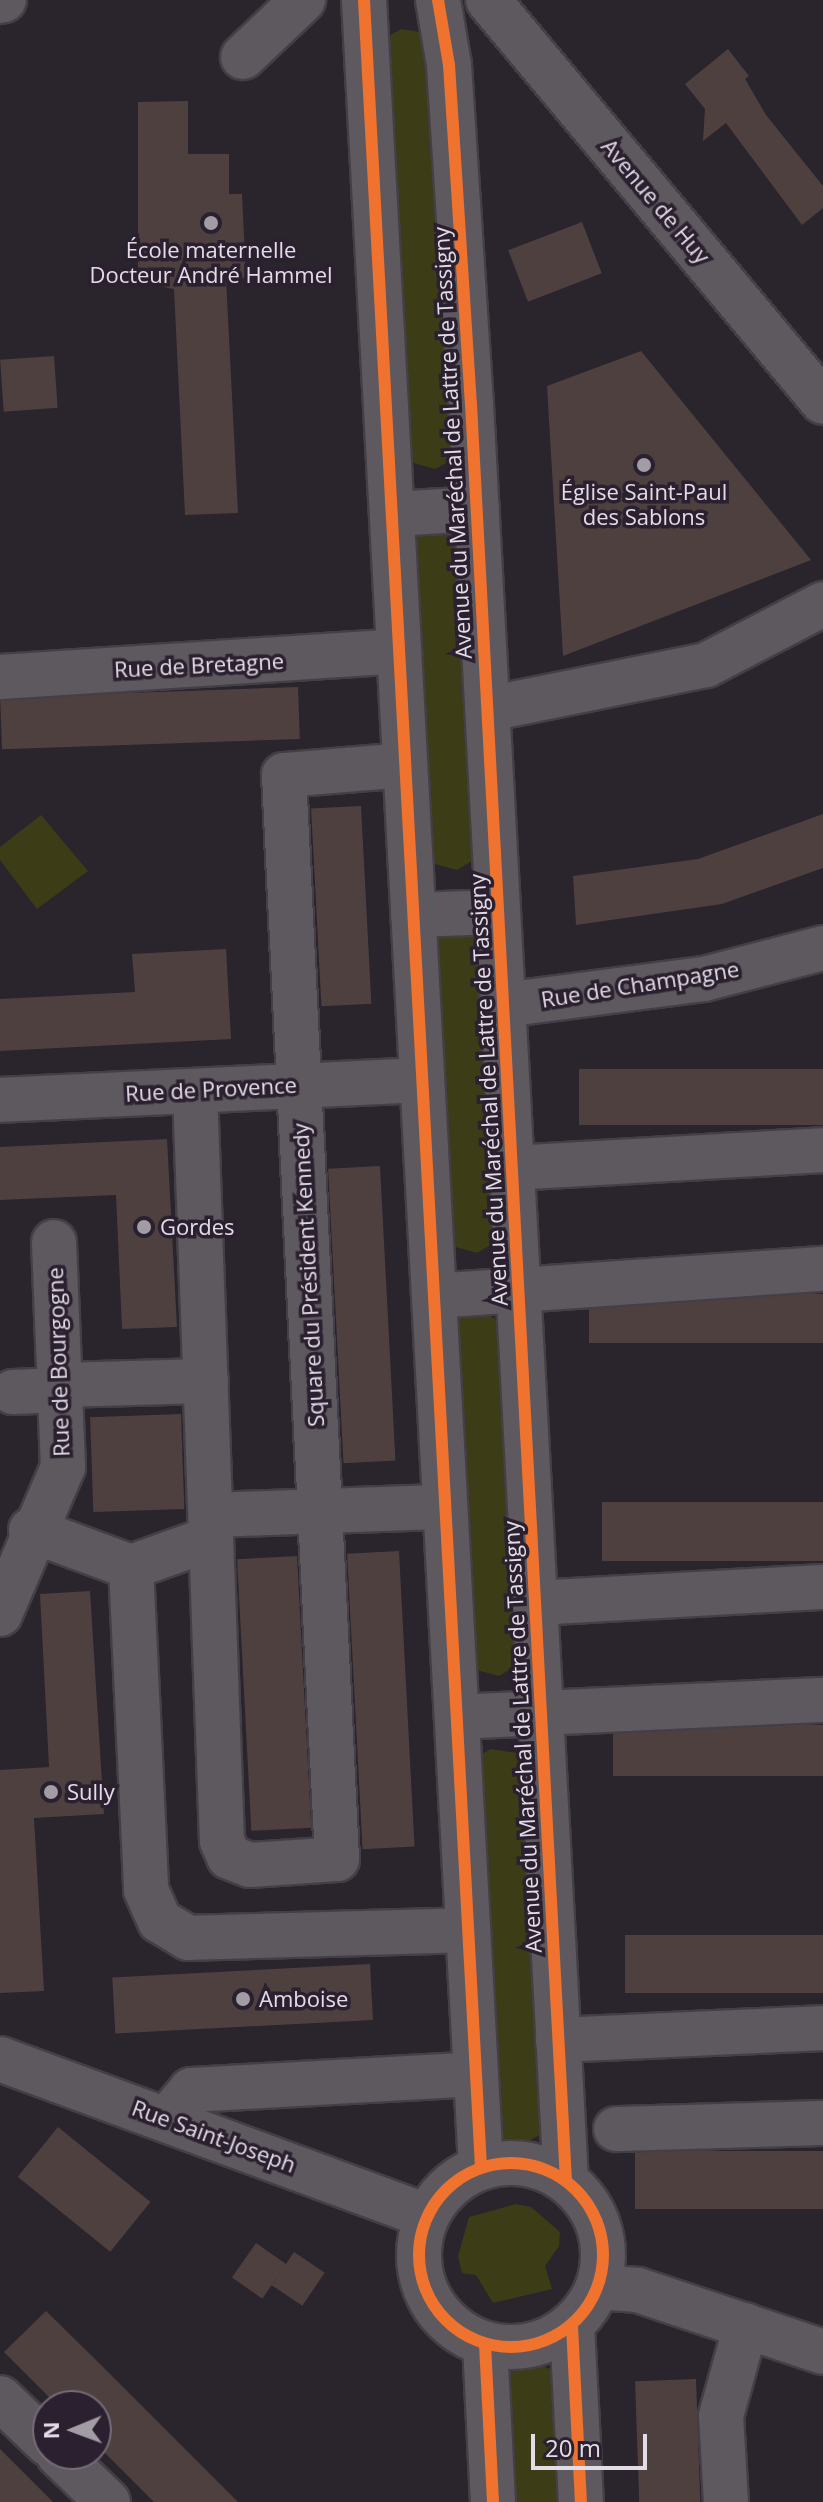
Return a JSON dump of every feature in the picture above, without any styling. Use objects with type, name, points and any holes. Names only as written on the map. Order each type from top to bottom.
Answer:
[{"type":"street","points":[[243,57],[303,0]]},
{"type":"street","points":[[364,0],[481,2167]]},
{"type":"street","name":"Avenue du Maréchal de Lattre de Tassigny","points":[[438,0],[449,65],[477,509],[566,2179]]},
{"type":"street","name":"Avenue de Huy","points":[[488,0],[823,402]]},
{"type":"street","points":[[392,514],[477,509]]},
{"type":"street","points":[[488,709],[706,665],[823,604]]},
{"type":"street","name":"Rue de Bretagne","points":[[0,677],[399,651]]},
{"type":"street","name":"Square du Président Kennedy","points":[[195,1091],[222,1841],[229,1857],[250,1865],[337,1859],[284,775],[405,765]]},
{"type":"street","points":[[413,915],[498,912]]},
{"type":"street","name":"Rue de Champagne","points":[[503,1005],[704,979],[823,948]]},
{"type":"street","name":"Rue de Provence","points":[[0,1100],[422,1080]]},
{"type":"street","points":[[512,1168],[823,1150]]},
{"type":"street","name":"Rue de Bourgogne","points":[[0,1614],[31,1530],[63,1467],[54,1242]]},
{"type":"street","points":[[434,1296],[823,1269]]},
{"type":"street","points":[[13,1392],[206,1381]]},
{"type":"street","points":[[31,1530],[131,1567],[210,1528],[320,1513],[445,1507]]},
{"type":"street","points":[[131,1567],[146,1890],[160,1921],[188,1938],[468,1930]]},
{"type":"street","points":[[535,1603],[823,1587]]},
{"type":"street","points":[[457,1717],[823,1700]]},
{"type":"street","points":[[558,2040],[823,2028]]},
{"type":"street","name":"Rue Saint-Joseph","points":[[0,2059],[427,2216]]},
{"type":"street","points":[[167,2119],[191,2090],[476,2074]]},
{"type":"street","points":[[616,2129],[823,2123]]},
{"type":"street","points":[[539,2166],[566,2179],[600,2227],[598,2287],[572,2326],[545,2342],[516,2348],[485,2344],[461,2333],[427,2293],[419,2268],[427,2216],[449,2186],[481,2167],[539,2166]]},
{"type":"street","points":[[598,2287],[638,2290],[823,2352]]},
{"type":"street","points":[[726,2502],[721,2416],[746,2325]]},
{"type":"street","points":[[572,2326],[581,2502]]},
{"type":"street","points":[[485,2344],[493,2502]]},
{"type":"street","points":[[0,2398],[32,2429]]},
{"type":"street","points":[[75,2470],[108,2502]]},
{"type":"shaded area","points":[[401,29],[427,33],[458,445],[450,461],[435,469],[410,462],[382,53],[389,36]]},
{"type":"shaded area","points":[[428,528],[454,532],[461,542],[480,845],[472,861],[457,870],[431,863],[415,535]]},
{"type":"shaded area","points":[[41,815],[88,871],[37,909],[0,860],[0,847]]},
{"type":"shaded area","points":[[474,933],[482,943],[500,1228],[492,1244],[477,1253],[452,1246],[435,936]]},
{"type":"shaded area","points":[[483,1310],[502,1325],[522,1651],[514,1667],[499,1676],[473,1669],[455,1318]]},
{"type":"shaded area","points":[[491,1749],[517,1753],[525,1763],[545,2120],[538,2136],[522,2145],[497,2138],[478,1756]]},
{"type":"shaded area","points":[[516,2204],[531,2207],[560,2232],[559,2246],[545,2266],[552,2289],[493,2303],[476,2275],[462,2273],[458,2256],[469,2217]]},
{"type":"shaded area","points":[[533,2362],[550,2369],[558,2384],[565,2502],[506,2502],[507,2371]]},
{"type":"building","points":[[728,49],[749,76],[745,79],[766,115],[823,186],[823,208],[802,225],[726,123],[703,141],[705,109],[685,84]]},
{"type":"building","points":[[188,101],[188,154],[229,154],[229,194],[242,194],[246,278],[226,279],[238,513],[185,515],[174,289],[138,282],[138,102]]},
{"type":"building","points":[[582,222],[602,273],[528,302],[508,250]]},
{"type":"building","name":"Église Saint-Paul des Sablons","points":[[641,351],[811,560],[563,656],[547,386]]},
{"type":"building","points":[[54,356],[58,408],[4,412],[0,360]]},
{"type":"building","points":[[298,687],[300,739],[2,749],[0,697]]},
{"type":"building","points":[[361,806],[371,1004],[321,1006],[311,809]]},
{"type":"building","points":[[823,814],[823,868],[722,904],[576,925],[573,876],[698,859]]},
{"type":"building","points":[[226,949],[231,1039],[0,1051],[0,999],[135,992],[132,954]]},
{"type":"building","points":[[579,1069],[823,1069],[823,1125],[579,1125]]},
{"type":"building","name":"Gordes","points":[[167,1139],[177,1327],[122,1329],[116,1195],[0,1200],[0,1147]]},
{"type":"building","points":[[380,1166],[395,1461],[344,1463],[328,1169]]},
{"type":"building","points":[[589,1294],[823,1294],[823,1343],[589,1343]]},
{"type":"building","points":[[181,1414],[184,1509],[93,1512],[90,1417]]},
{"type":"building","points":[[602,1502],[823,1502],[823,1561],[602,1561]]},
{"type":"building","points":[[399,1551],[414,1847],[363,1849],[347,1554]]},
{"type":"building","points":[[297,1556],[311,1828],[251,1831],[237,1559]]},
{"type":"building","name":"Sully","points":[[90,1591],[104,1814],[34,1818],[44,1991],[0,1993],[0,1770],[49,1767],[40,1594]]},
{"type":"building","points":[[613,1725],[823,1725],[823,1776],[613,1776]]},
{"type":"building","points":[[625,1935],[823,1935],[823,1993],[625,1993]]},
{"type":"building","name":"Amboise","points":[[370,1964],[373,2020],[115,2033],[112,1978]]},
{"type":"building","points":[[58,2127],[150,2202],[110,2252],[18,2177]]},
{"type":"building","points":[[635,2151],[823,2151],[823,2209],[635,2209]]},
{"type":"building","points":[[256,2243],[286,2264],[262,2299],[232,2277]]},
{"type":"building","points":[[294,2252],[325,2273],[302,2306],[272,2285]]},
{"type":"building","points":[[46,2311],[238,2502],[154,2502],[112,2460],[112,2390],[42,2390],[4,2352]]},
{"type":"building","points":[[696,2379],[700,2502],[639,2502],[635,2381]]},
{"type":"building","points":[[0,2449],[53,2502],[0,2502]]},
{"type":"cycle path","points":[[364,0],[481,2167]]},
{"type":"cycle path","points":[[438,0],[449,65],[471,404],[566,2179]]},
{"type":"cycle path","points":[[511,2163],[529,2164],[546,2170],[576,2190],[596,2220],[602,2237],[603,2255],[602,2273],[596,2290],[576,2320],[546,2340],[529,2346],[511,2347],[493,2346],[476,2340],[446,2320],[426,2290],[420,2273],[419,2255],[420,2237],[426,2220],[446,2190],[476,2170],[493,2164],[511,2163]]},
{"type":"cycle path","points":[[572,2326],[581,2502]]},
{"type":"cycle path","points":[[485,2344],[493,2502]]},
{"type":"place","name":"École maternelle Docteur André Hammel","points":[[211,223]]},
{"type":"place","name":"Église Saint-Paul des Sablons","points":[[644,465]]},
{"type":"place","name":"Gordes","points":[[144,1227]]},
{"type":"place","name":"Sully","points":[[51,1792]]},
{"type":"place","name":"Amboise","points":[[243,1999]]}]
